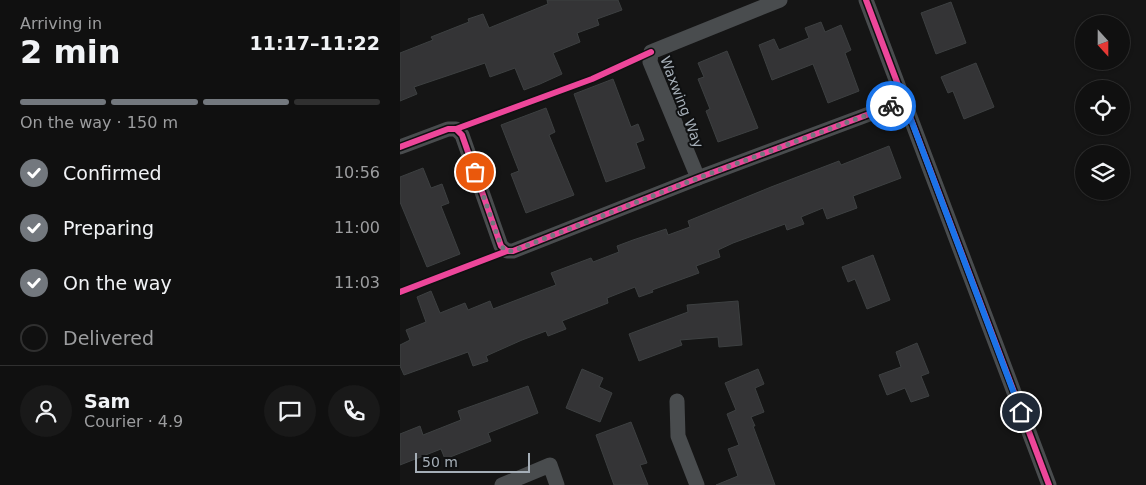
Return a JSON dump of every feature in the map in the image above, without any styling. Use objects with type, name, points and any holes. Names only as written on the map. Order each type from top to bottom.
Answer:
[{"type":"street","name":"Waxwing Way","points":[[698,178],[650,62],[651,52],[780,0]]},
{"type":"street","points":[[866,0],[1049,485]]},
{"type":"street","points":[[400,147],[448,129],[456,129],[462,135],[501,246],[507,251],[513,251],[698,178],[904,101]]},
{"type":"street","points":[[677,401],[678,436],[697,485]]},
{"type":"street","points":[[502,485],[550,465],[557,485]]},
{"type":"building","points":[[547,0],[618,0],[622,10],[597,19],[599,25],[577,33],[580,42],[553,53],[562,74],[540,84],[524,90],[515,68],[490,77],[485,63],[414,87],[417,94],[400,101],[400,53],[433,40],[431,37],[469,22],[468,19],[483,14],[489,28],[548,4]]},
{"type":"building","points":[[951,2],[966,43],[936,54],[921,13]]},
{"type":"building","points":[[821,22],[825,32],[841,25],[851,50],[845,53],[859,91],[828,103],[813,64],[772,80],[759,45],[774,39],[779,50],[809,38],[805,28]]},
{"type":"building","points":[[727,51],[758,128],[718,142],[706,111],[710,109],[698,79],[704,77],[698,63]]},
{"type":"building","points":[[976,63],[994,107],[964,119],[953,91],[948,93],[941,77]]},
{"type":"building","points":[[613,79],[631,127],[638,124],[644,140],[636,143],[645,168],[606,182],[574,94]]},
{"type":"building","points":[[546,108],[555,132],[549,135],[574,195],[526,213],[511,174],[519,171],[501,125]]},
{"type":"building","points":[[889,146],[901,178],[853,196],[857,208],[827,219],[823,208],[801,217],[804,224],[787,230],[785,224],[733,243],[718,250],[720,257],[696,266],[699,273],[652,290],[653,292],[639,297],[635,287],[607,298],[608,303],[562,321],[566,329],[548,336],[546,331],[522,340],[486,356],[488,361],[473,366],[468,352],[404,375],[400,366],[400,345],[410,340],[406,330],[426,322],[417,297],[431,291],[440,313],[465,303],[468,310],[490,301],[493,309],[556,285],[551,273],[591,258],[593,262],[619,252],[617,246],[666,229],[668,235],[690,227],[688,221],[771,187],[839,161],[841,165]]},
{"type":"building","points":[[423,168],[431,188],[442,184],[449,203],[441,206],[460,254],[427,267],[400,202],[400,177]]},
{"type":"building","points":[[873,255],[890,300],[867,309],[855,279],[848,282],[842,267]]},
{"type":"building","points":[[738,301],[742,345],[719,347],[718,337],[680,340],[682,345],[639,361],[629,334],[688,312],[687,305]]},
{"type":"building","points":[[917,343],[929,373],[921,376],[929,396],[911,402],[905,388],[887,395],[879,375],[901,367],[896,352]]},
{"type":"building","points":[[582,369],[603,378],[599,387],[612,393],[600,422],[566,408]]},
{"type":"building","points":[[758,369],[764,384],[755,388],[764,412],[751,417],[775,485],[716,485],[738,476],[728,449],[739,445],[727,414],[736,410],[725,383]]},
{"type":"building","points":[[528,386],[538,413],[488,433],[491,441],[445,459],[441,449],[400,465],[400,434],[420,426],[423,435],[461,420],[458,411]]},
{"type":"building","points":[[631,422],[647,463],[640,465],[648,485],[614,485],[596,435]]},
{"type":"cycle path","points":[[866,0],[1049,485]]},
{"type":"cycle path","points":[[456,129],[592,79],[651,52]]},
{"type":"cycle path","points":[[400,147],[448,129],[456,129],[462,135],[501,246],[507,251],[513,251],[698,178],[904,101]]},
{"type":"cycle path","points":[[400,292],[507,251]]},
{"type":"way so far","points":[[475,172],[501,246],[507,251],[513,251],[698,178],[891,106]]},
{"type":"route","points":[[891,106],[904,101],[1021,412]]}]
